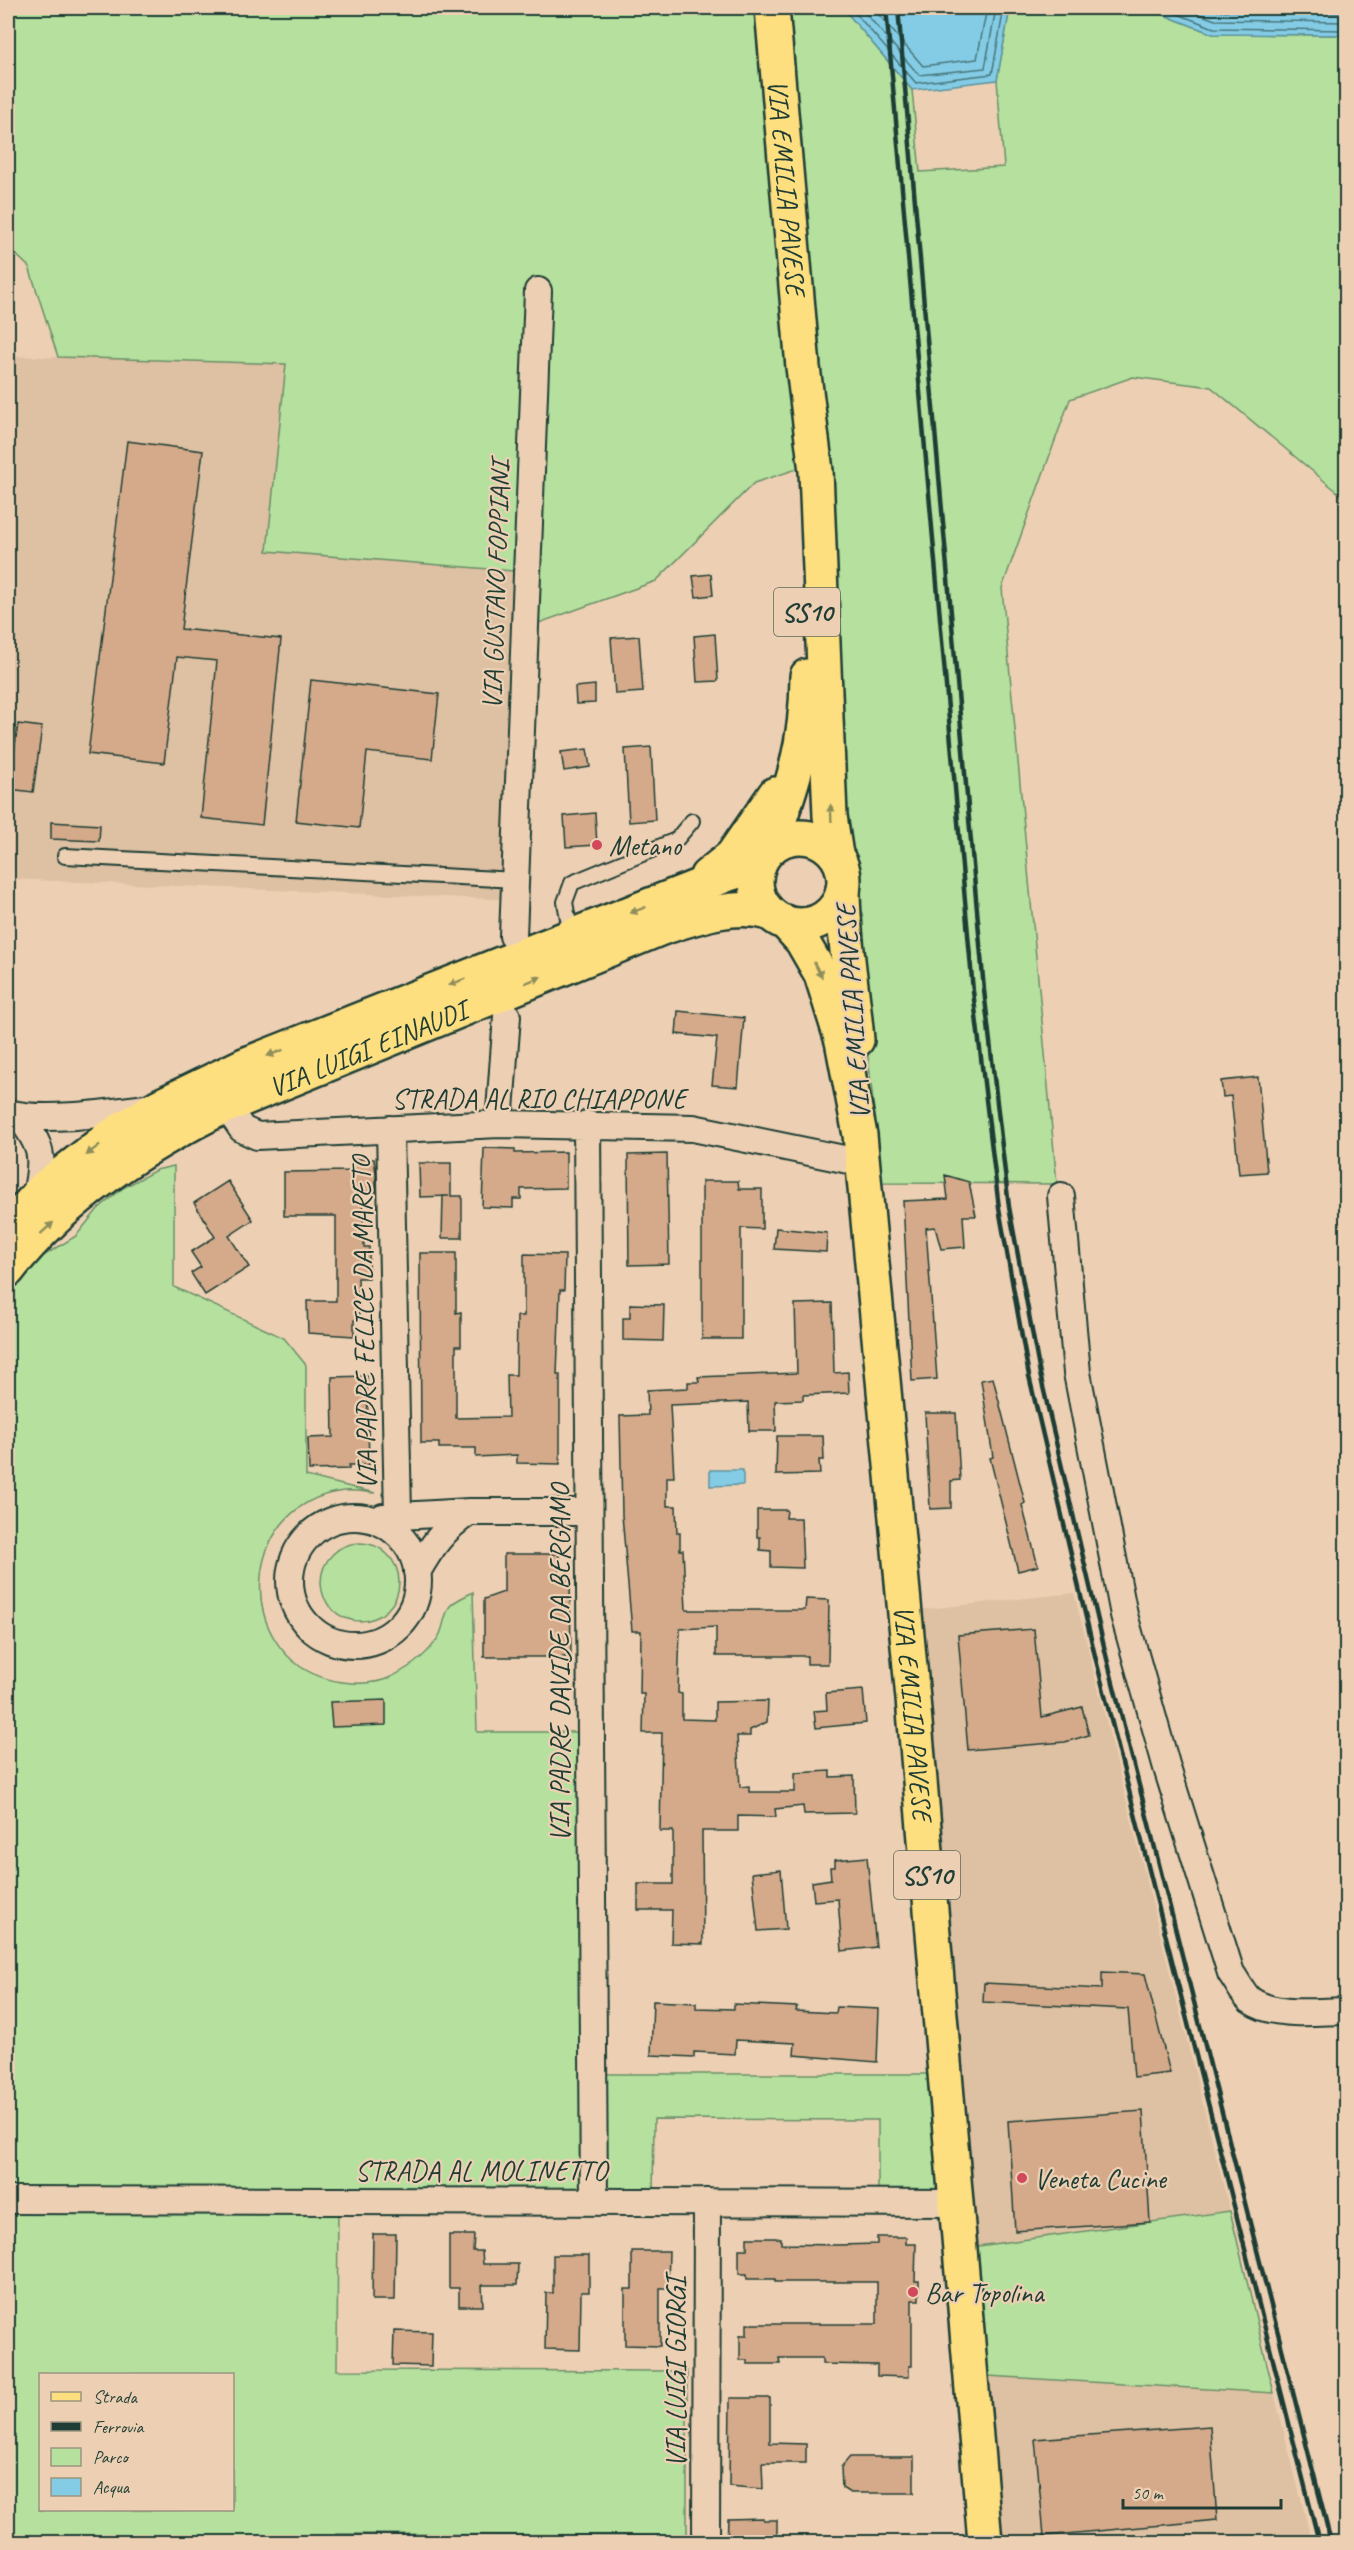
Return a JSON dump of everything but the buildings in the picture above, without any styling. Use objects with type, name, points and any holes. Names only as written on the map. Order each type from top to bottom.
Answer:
[{"type":"main road","name":"VIA EMILIA PAVESE","points":[[772,8],[803,368],[816,471],[830,816],[836,855]]},
{"type":"main road","name":"SS10","points":[[777,918],[757,890],[756,878],[792,791],[798,765],[807,681],[803,368]]},
{"type":"main road","points":[[693,889],[732,856],[758,823],[777,792],[793,747],[807,681]]},
{"type":"main road","points":[[764,858],[778,842],[803,837],[827,846],[836,855]]},
{"type":"main road","name":"SS10","points":[[836,855],[844,877],[843,889]]},
{"type":"main road","name":"VIA LUIGI EINAUDI","points":[[8,1228],[36,1195],[108,1138],[159,1106],[244,1065],[693,889],[764,858]]},
{"type":"main road","name":"VIA EMILIA PAVESE","points":[[843,889],[843,932],[853,989],[862,1149],[914,1711],[954,2203],[985,2542]]},
{"type":"main road","points":[[777,918],[804,925],[822,919],[836,906],[843,889]]},
{"type":"main road","name":"VIA LUIGI EINAUDI","points":[[8,1270],[26,1247],[103,1178],[176,1130],[226,1106],[662,928],[705,914],[754,909],[777,918]]},
{"type":"main road","name":"VIA EMILIA PAVESE","points":[[777,918],[802,941],[825,985],[842,1041],[862,1149]]},
{"type":"street","name":"VIA GUSTAVO FOPPIANI","points":[[513,936],[538,291]]},
{"type":"street","points":[[499,1124],[507,1016]]},
{"type":"street","points":[[13,1114],[108,1113],[159,1106]]},
{"type":"street","name":"STRADA AL RIO CHIAPPONE","points":[[226,1106],[242,1129],[257,1136],[499,1124],[587,1124],[693,1128],[862,1149]]},
{"type":"street","points":[[13,1114],[36,1139],[41,1172],[36,1195]]},
{"type":"street","name":"VIA PADRE DAVIDE DA BERGAMO","points":[[587,1124],[594,2202]]},
{"type":"street","name":"VIA PADRE FELICE DA MARETO","points":[[390,1129],[398,1515]]},
{"type":"street","points":[[1061,1196],[1077,1373],[1124,1615],[1167,1768],[1231,1974],[1249,1999],[1264,2007],[1284,2010],[1347,2011]]},
{"type":"street","points":[[368,1518],[386,1525],[401,1537],[412,1553],[417,1572],[417,1594],[410,1614],[395,1631],[377,1642],[355,1646],[334,1643],[315,1633],[300,1617],[291,1597],[289,1575],[295,1554],[307,1536],[325,1523],[346,1517],[368,1518],[469,1512],[590,1512]]},
{"type":"street","points":[[417,1572],[437,1539],[469,1512]]},
{"type":"street","name":"STRADA AL MOLINETTO","points":[[8,2200],[954,2203]]},
{"type":"street","name":"VIA LUIGI GIORGI","points":[[706,2542],[707,2202]]},
{"type":"lane","points":[[571,936],[565,902],[572,883],[676,840],[692,821]]},
{"type":"lane","points":[[65,856],[516,880]]},
{"type":"shaded area","points":[[8,356],[286,364],[528,572],[515,900],[8,879]]},
{"type":"shaded area","points":[[1074,1593],[1230,2211],[957,2249],[909,1611]]},
{"type":"shaded area","points":[[971,2375],[1274,2393],[1312,2542],[984,2542]]},
{"type":"green space","points":[[8,8],[843,8],[912,90],[920,172],[1004,167],[997,80],[1010,8],[1146,8],[1213,34],[1346,35],[1346,499],[1211,387],[1133,377],[1070,399],[1002,588],[1057,1184],[882,1183],[803,467],[754,483],[656,581],[525,628],[527,572],[267,551],[286,364],[58,357],[29,267],[8,247]]},
{"type":"green space","points":[[174,1166],[174,1287],[284,1338],[306,1365],[306,1476],[375,1493],[344,1491],[308,1502],[282,1524],[266,1553],[260,1586],[265,1618],[280,1648],[306,1670],[342,1682],[380,1681],[405,1669],[424,1655],[439,1636],[450,1606],[473,1592],[477,1732],[593,1732],[598,2074],[945,2074],[956,2203],[878,2200],[878,2120],[654,2119],[653,2199],[338,2198],[337,2370],[687,2371],[687,2536],[336,2534],[336,2542],[8,2542],[8,1294],[27,1266],[76,1236],[98,1209],[123,1188],[156,1170]]},
{"type":"green space","points":[[360,1543],[375,1546],[392,1560],[399,1582],[396,1597],[382,1614],[360,1621],[345,1618],[328,1604],[321,1582],[324,1567],[338,1550]]},
{"type":"green space","points":[[1230,2211],[1274,2393],[971,2375],[957,2249]]},
{"type":"water","points":[[843,8],[1010,8],[997,80],[912,90]]},
{"type":"water","points":[[1146,8],[1346,8],[1346,35],[1213,34]]},
{"type":"water","points":[[710,1470],[743,1470],[743,1485],[710,1486]]},
{"type":"railway","points":[[886,8],[973,991],[999,1208],[1029,1376],[1096,1660],[1319,2542]]},
{"type":"railway","points":[[898,8],[984,990],[1009,1207],[1040,1374],[1107,1659],[1331,2542]]},
{"type":"place","name":"Metano","points":[[597,845]]},
{"type":"place","name":"Veneta Cucine","points":[[1022,2178]]},
{"type":"place","name":"Bar Topolina","points":[[913,2292]]}]
